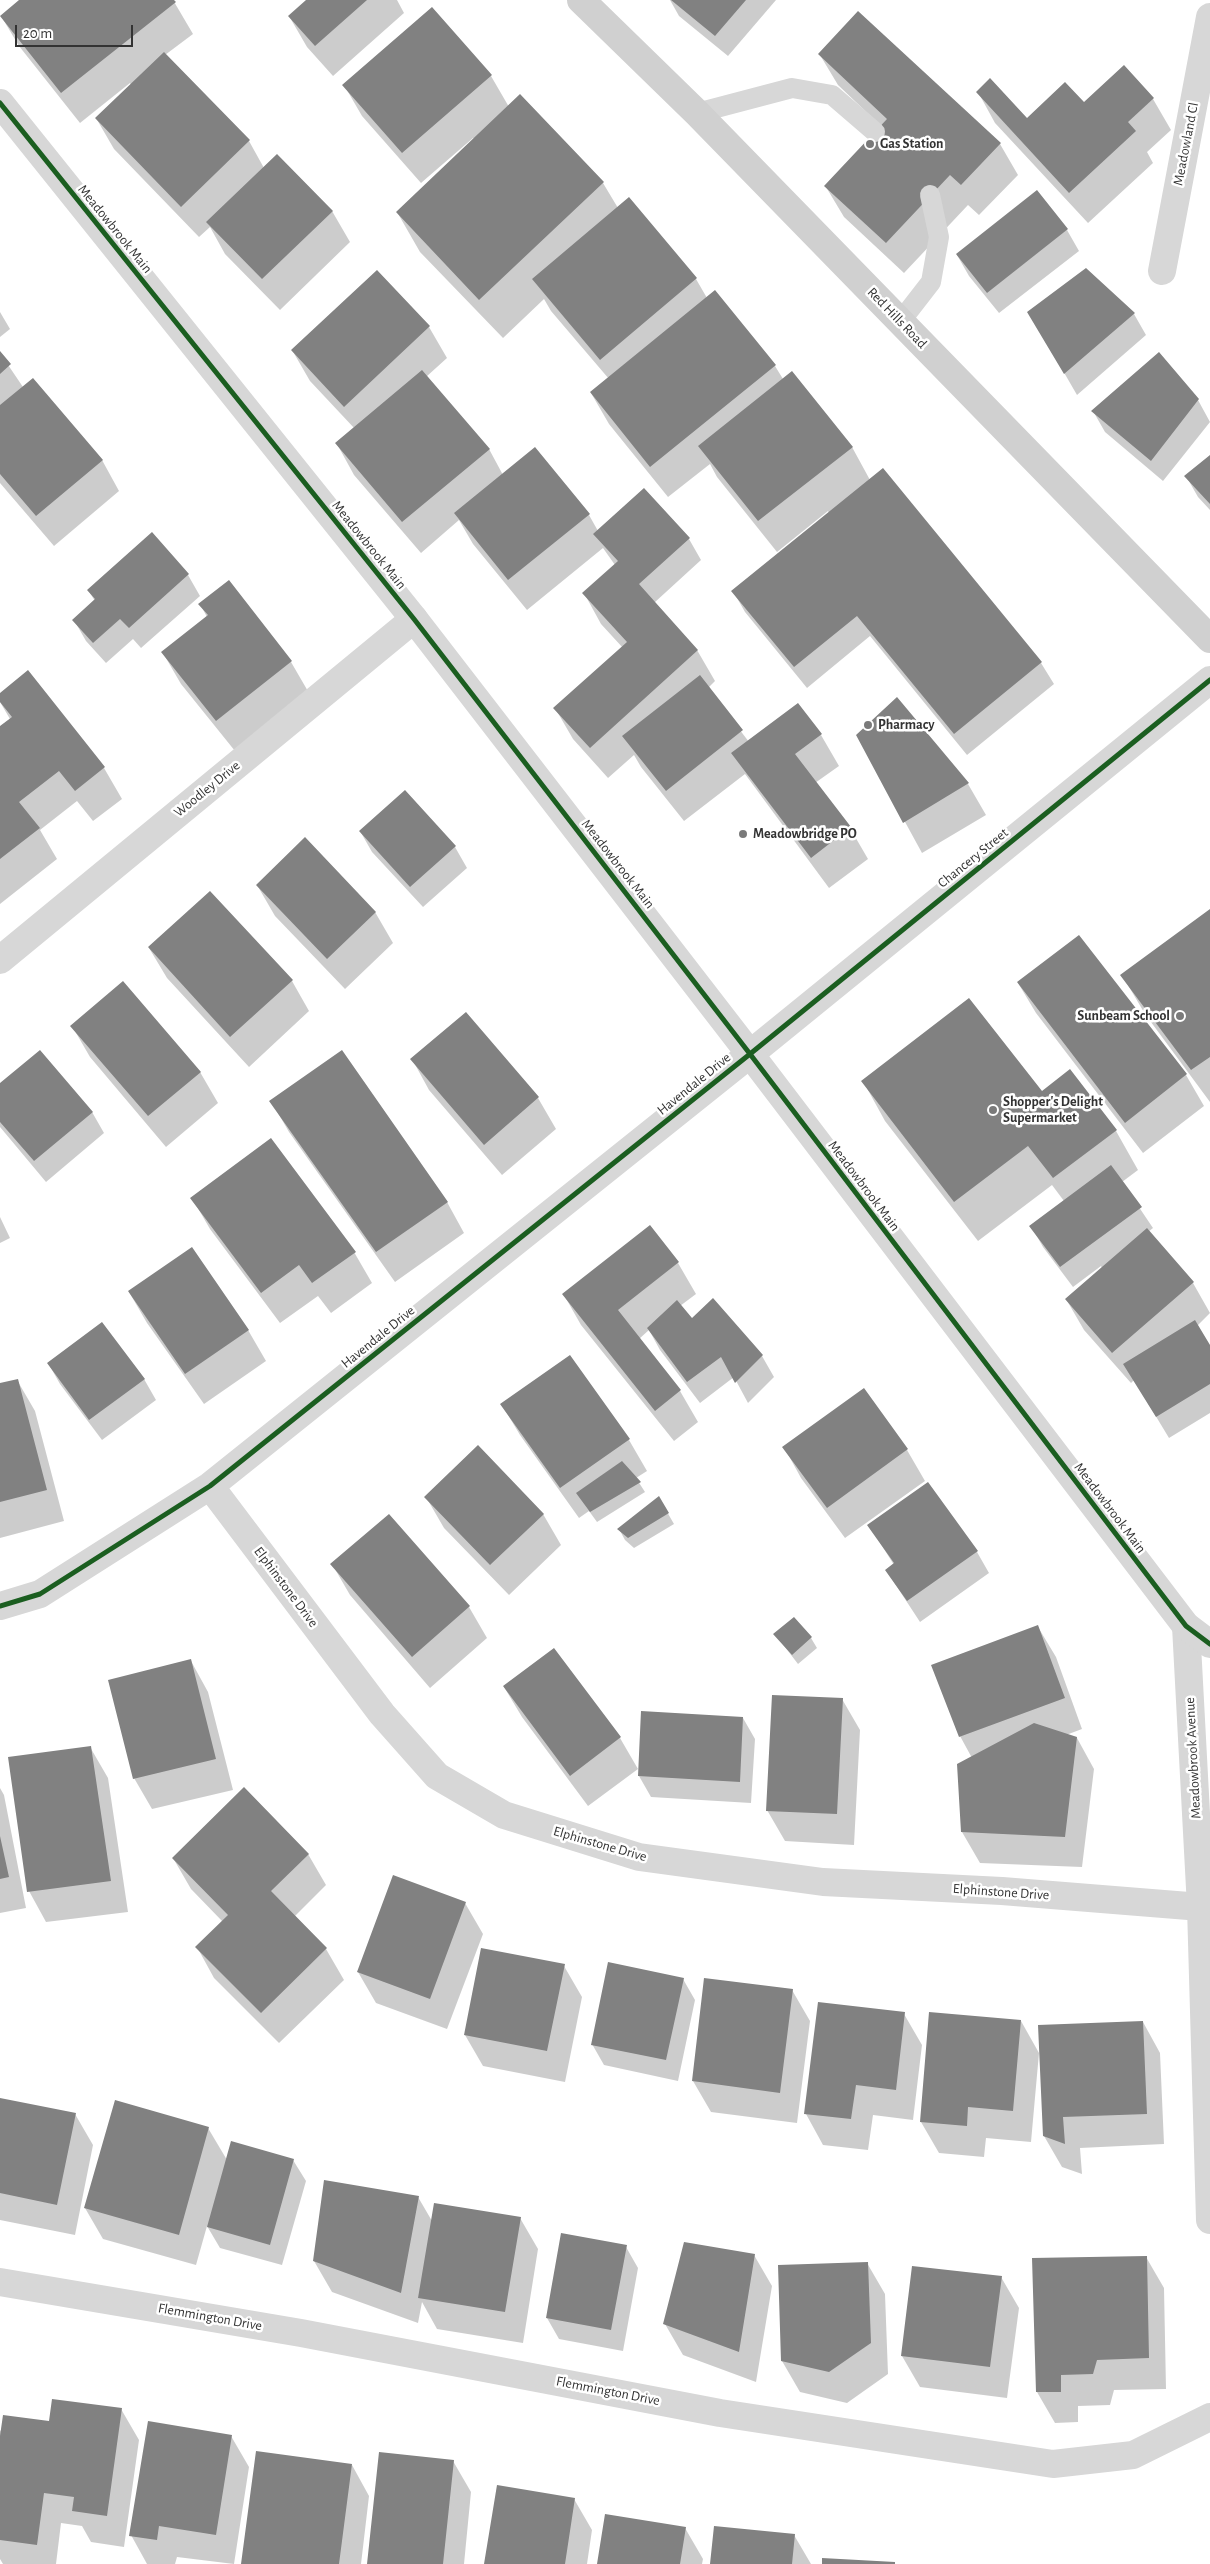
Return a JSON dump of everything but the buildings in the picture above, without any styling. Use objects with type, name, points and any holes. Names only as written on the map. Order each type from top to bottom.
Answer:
[{"type":"main road","name":"Red Hills Road","points":[[581,0],[697,112],[1210,639]]},
{"type":"street","name":"Meadowland Cl","points":[[1162,271],[1210,18]]},
{"type":"street","name":"Meadowbrook Main","points":[[0,103],[414,619],[750,1054],[1186,1626],[1210,1644]]},
{"type":"street","name":"Woodley Drive","points":[[0,960],[414,619]]},
{"type":"street","name":"Chancery Street","points":[[750,1054],[1210,680]]},
{"type":"street","name":"Havendale Drive","points":[[0,1606],[40,1594],[210,1486],[750,1054]]},
{"type":"street","name":"Elphinstone Drive","points":[[210,1486],[382,1714],[437,1776],[504,1815],[639,1857],[823,1882],[1002,1891],[1201,1907]]},
{"type":"street","name":"Meadowbrook Avenue","points":[[1186,1626],[1201,1907],[1210,2220]]},
{"type":"street","name":"Flemmington Drive","points":[[0,2282],[301,2333],[720,2413],[1053,2464],[1133,2455],[1210,2418]]},
{"type":"lane","points":[[697,112],[792,88],[832,95],[875,132]]},
{"type":"lane","points":[[900,322],[931,282],[940,237],[930,195]]},
{"type":"cycle path","points":[[0,103],[414,619],[750,1054],[1186,1626],[1210,1644]]},
{"type":"cycle path","points":[[0,1606],[40,1594],[210,1486],[750,1054],[1210,680]]},
{"type":"place","name":"Gas Station","points":[[870,144]]},
{"type":"place","name":"Pharmacy","points":[[868,725]]},
{"type":"place","name":"Meadowbridge PO","points":[[743,834]]},
{"type":"place","name":"Sunbeam School","points":[[1180,1016]]},
{"type":"place","name":"Shopper's Delight Supermarket","points":[[993,1110]]}]
